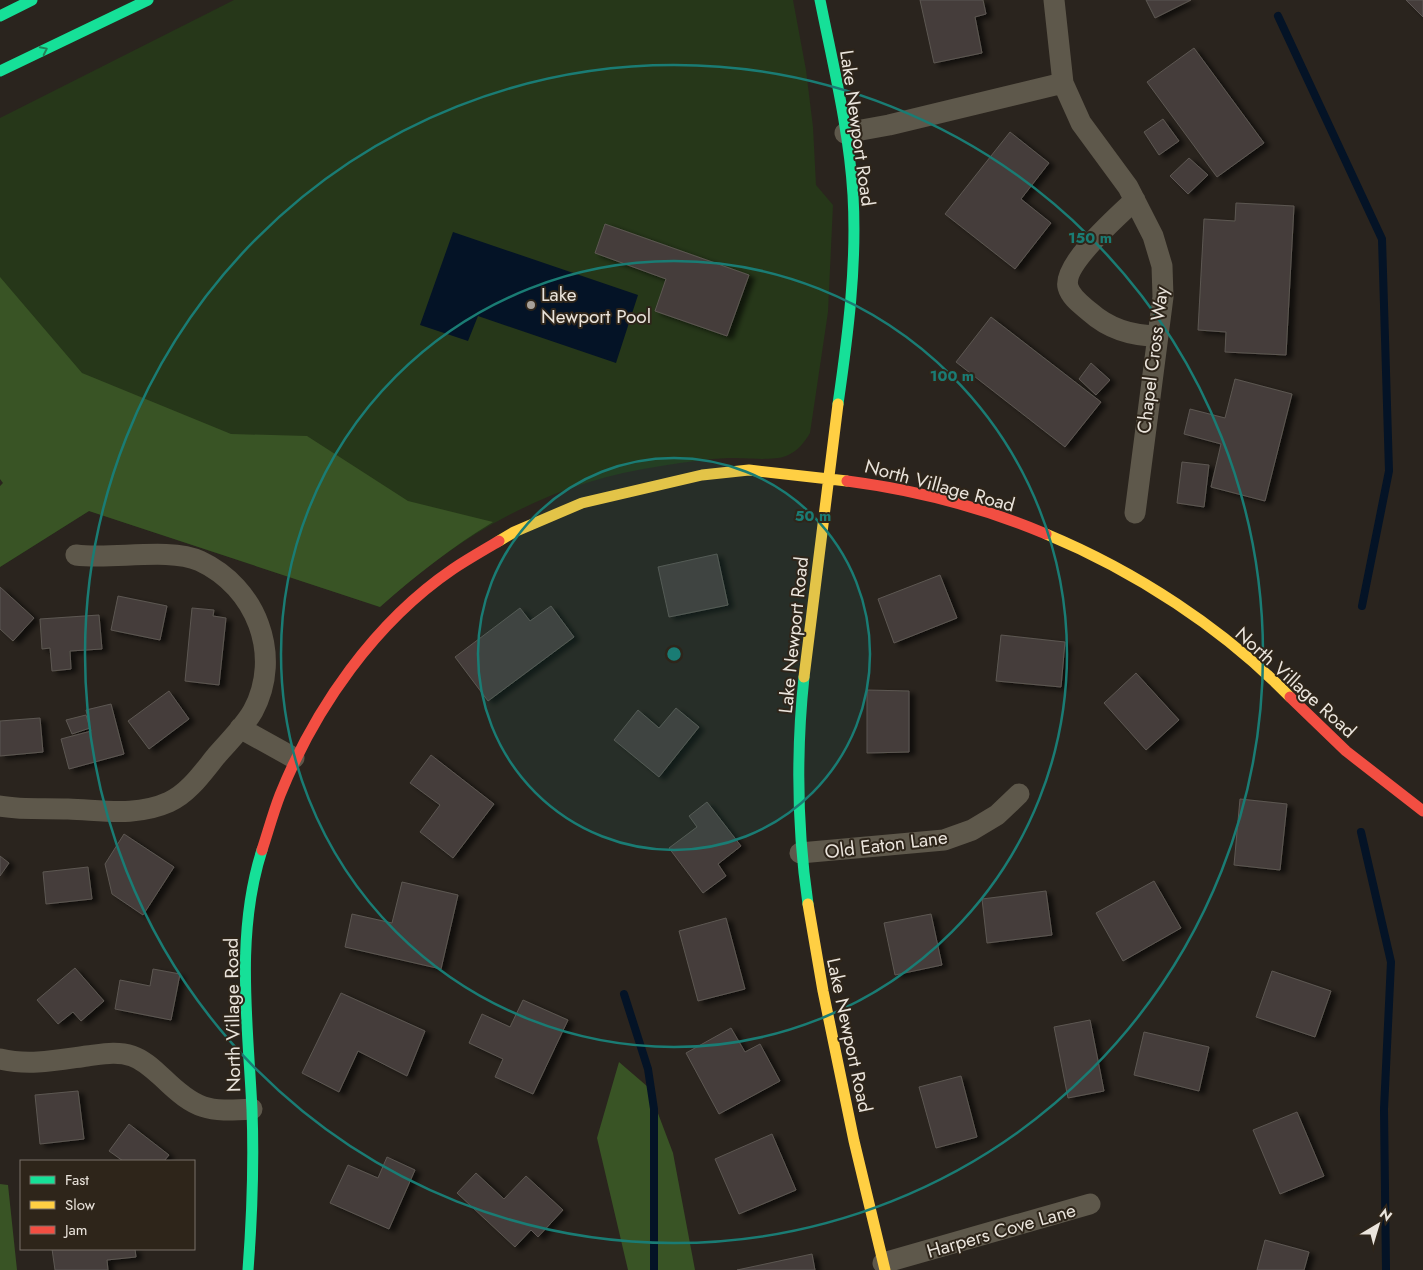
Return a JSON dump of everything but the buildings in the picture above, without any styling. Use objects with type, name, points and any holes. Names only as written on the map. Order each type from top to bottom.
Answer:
[{"type":"street","points":[[0,16],[32,0]]},
{"type":"street","points":[[0,71],[148,0]]},
{"type":"street","name":"Lake Newport Road","points":[[820,0],[845,133],[853,203],[853,263],[844,362],[803,687],[798,774],[800,853],[811,931],[863,1180],[884,1266]]},
{"type":"street","name":"Chapel Cross Way","points":[[1054,0],[1063,83],[1081,124],[1128,187],[1153,236],[1162,266],[1163,297],[1135,513]]},
{"type":"street","points":[[845,133],[889,125],[1063,83]]},
{"type":"street","points":[[1135,200],[1102,230],[1069,273],[1067,285],[1072,296],[1097,319],[1121,330],[1158,336]]},
{"type":"street","name":"North Village Road","points":[[248,1270],[252,1211],[252,1109],[245,983],[247,932],[255,875],[265,838],[294,758],[332,693],[373,640],[414,598],[450,570],[510,532],[562,508],[617,491],[718,473],[748,470],[857,480],[964,505],[1017,523],[1088,553],[1150,588],[1209,628],[1262,670],[1331,739],[1423,812]]},
{"type":"street","points":[[0,806],[17,809],[66,808],[115,813],[146,810],[170,802],[191,787],[240,728],[252,711],[260,690],[266,661],[263,637],[255,613],[242,592],[223,573],[198,560],[173,555],[76,555]]},
{"type":"street","points":[[240,728],[294,758]]},
{"type":"street","name":"Old Eaton Lane","points":[[800,853],[944,840],[972,830],[997,815],[1019,794]]},
{"type":"street","points":[[0,1059],[15,1063],[43,1062],[116,1052],[134,1056],[151,1067],[184,1099],[202,1108],[252,1109]]},
{"type":"street","name":"Harpers Cove Lane","points":[[884,1266],[1090,1204]]},
{"type":"green space","points":[[234,0],[793,0],[806,70],[813,127],[816,185],[833,205],[828,312],[810,433],[803,443],[794,452],[780,458],[721,458],[661,466],[582,484],[545,498],[476,534],[411,580],[380,607],[89,511],[0,567],[0,487],[3,483],[0,479],[0,118]]},
{"type":"green space","points":[[0,277],[82,373],[231,434],[307,436],[408,501],[493,522],[435,562],[380,607],[89,511],[0,567],[0,486],[3,483],[0,479]]},
{"type":"green space","points":[[619,1062],[648,1087],[673,1153],[695,1270],[628,1270],[597,1138]]},
{"type":"green space","points":[[0,1184],[8,1185],[17,1270],[0,1270]]},
{"type":"water","name":"Lake Newport Pool","points":[[453,232],[638,295],[616,363],[478,316],[468,341],[420,325]]},
{"type":"waterway","points":[[1278,16],[1382,239],[1389,471],[1362,606]]},
{"type":"waterway","points":[[1361,832],[1391,962],[1384,1109],[1386,1270]]},
{"type":"waterway","points":[[624,994],[648,1069],[654,1109],[654,1270]]},
{"type":"traffic: fast","points":[[0,16],[32,0]]},
{"type":"traffic: fast","points":[[0,71],[148,0]]},
{"type":"traffic: fast","points":[[820,0],[844,121],[853,195],[853,274],[838,404]]},
{"type":"traffic: fast","points":[[804,677],[801,705],[799,790],[804,876],[808,904]]},
{"type":"traffic: fast","points":[[248,1270],[253,1150],[246,1012],[246,947],[248,914],[262,850]]},
{"type":"traffic: slow","points":[[804,677],[838,404]]},
{"type":"traffic: slow","points":[[499,541],[514,532],[582,503],[702,475],[749,470],[847,481]]},
{"type":"traffic: slow","points":[[1046,534],[1112,565],[1176,604],[1236,648],[1290,697]]},
{"type":"traffic: slow","points":[[808,904],[823,991],[854,1141],[885,1270]]},
{"type":"traffic: jam","points":[[847,481],[898,489],[948,501],[1022,524],[1046,534]]},
{"type":"traffic: jam","points":[[262,850],[277,802],[294,762],[311,730],[350,669],[398,614],[425,590],[453,569],[499,541]]},
{"type":"traffic: jam","points":[[1290,697],[1346,751],[1423,811]]},
{"type":"place","name":"Lake Newport Pool","points":[[531,305]]}]
